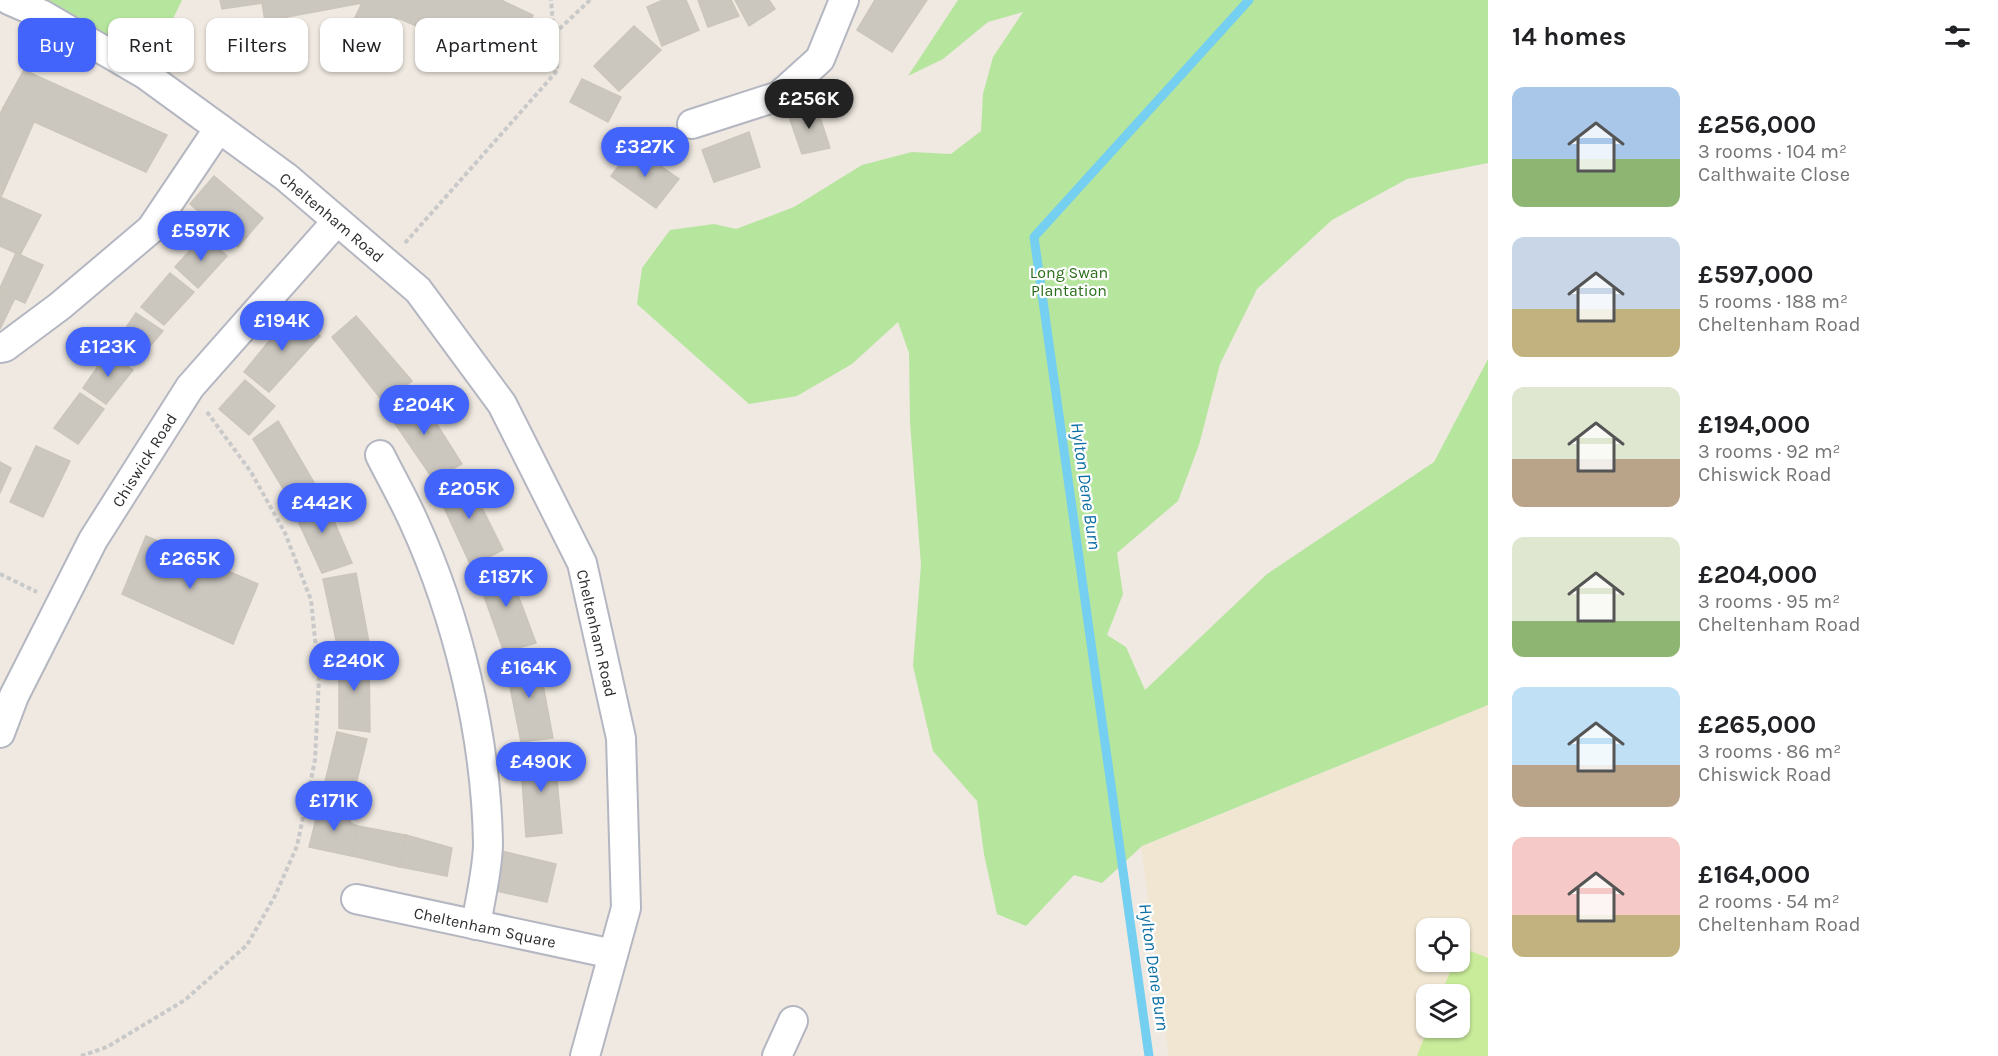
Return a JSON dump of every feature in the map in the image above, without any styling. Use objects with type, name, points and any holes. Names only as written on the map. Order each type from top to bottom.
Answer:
[{"type":"street","name":"Cheltenham Road","points":[[9,0],[43,15],[146,75],[286,177],[418,291],[502,404],[582,563],[621,738],[626,908],[585,1056]]},
{"type":"street","points":[[692,124],[779,96],[820,60],[844,0]]},
{"type":"street","points":[[0,348],[60,306],[151,229],[219,128]]},
{"type":"street","name":"Chiswick Road","points":[[0,732],[14,696],[93,540],[190,387],[337,221]]},
{"type":"street","points":[[380,455],[413,521],[439,583],[467,683],[483,760],[488,846],[476,925]]},
{"type":"street","name":"Cheltenham Square","points":[[356,899],[614,954]]},
{"type":"street","points":[[777,1056],[793,1022]]},
{"type":"path","points":[[551,0],[553,18]]},
{"type":"path","points":[[559,30],[590,0]]},
{"type":"path","points":[[386,263],[556,72]]},
{"type":"path","points":[[81,1056],[107,1047],[185,1000],[247,945],[275,896],[297,846],[315,760],[318,678],[311,600],[285,533],[257,482],[190,387]]},
{"type":"path","points":[[0,574],[61,604]]},
{"type":"shaded area","points":[[1488,705],[1488,1056],[1169,1056],[1141,847]]},
{"type":"green space","points":[[9,0],[182,0],[173,18],[108,18],[108,54],[96,48],[96,18],[42,18]]},
{"type":"green space","name":"Long Swan Plantation","points":[[958,0],[1488,0],[1488,163],[1407,179],[1332,220],[1257,289],[1220,364],[1199,445],[1178,501],[1117,553],[1123,594],[1107,635],[1126,647],[1145,690],[1267,574],[1434,462],[1488,359],[1488,705],[1142,846],[1102,883],[1074,875],[1026,926],[997,914],[984,854],[977,801],[933,751],[913,666],[921,565],[910,423],[909,353],[898,322],[852,364],[797,396],[749,404],[637,304],[642,268],[670,230],[714,224],[736,229],[794,207],[862,165],[912,152],[951,154],[981,131],[983,94],[993,57],[1023,12],[988,22],[943,59],[908,76]]},
{"type":"green space","points":[[1470,951],[1488,958],[1488,1056],[1417,1056],[1424,1038],[1470,1038],[1470,984],[1445,984],[1450,972],[1470,972]]},
{"type":"building","points":[[220,0],[501,0],[533,15],[532,18],[415,18],[415,25],[403,20],[403,18],[355,18],[362,3],[281,18],[264,18],[262,3],[222,9]]},
{"type":"building","points":[[663,0],[686,0],[699,30],[662,46],[647,7]]},
{"type":"building","points":[[698,0],[731,0],[739,16],[708,27]]},
{"type":"building","points":[[735,0],[769,0],[775,9],[749,26]]},
{"type":"building","points":[[875,0],[927,0],[892,52],[857,30]]},
{"type":"building","points":[[634,26],[661,50],[619,91],[594,66]]},
{"type":"building","points":[[23,72],[28,72],[167,135],[146,172],[3,108]]},
{"type":"building","points":[[582,79],[621,97],[608,122],[570,102]]},
{"type":"building","points":[[816,105],[830,148],[802,154],[788,114]]},
{"type":"building","points":[[3,108],[34,122],[1,197],[0,114]]},
{"type":"building","points":[[749,132],[760,167],[714,182],[702,150]]},
{"type":"building","points":[[633,147],[679,179],[656,208],[611,176]]},
{"type":"building","points":[[214,176],[263,218],[238,247],[190,204]]},
{"type":"building","points":[[0,197],[41,215],[20,255],[0,246]]},
{"type":"building","points":[[204,235],[227,256],[198,288],[175,267]]},
{"type":"building","points":[[16,253],[43,265],[25,303],[0,292]]},
{"type":"building","points":[[170,273],[194,292],[164,325],[141,307]]},
{"type":"building","points":[[0,292],[15,298],[0,329]]},
{"type":"building","points":[[294,310],[320,336],[269,392],[244,372]]},
{"type":"building","points":[[136,313],[163,331],[136,363],[112,348]]},
{"type":"building","points":[[356,316],[412,381],[384,403],[332,337]]},
{"type":"building","points":[[107,353],[133,370],[106,404],[83,388]]},
{"type":"building","points":[[245,380],[275,406],[249,435],[219,409]]},
{"type":"building","points":[[80,393],[104,409],[78,444],[54,428]]},
{"type":"building","points":[[417,393],[462,464],[433,479],[387,412]]},
{"type":"building","points":[[278,421],[316,486],[290,500],[253,439]]},
{"type":"building","points":[[36,446],[70,461],[43,517],[10,502]]},
{"type":"building","points":[[0,462],[11,468],[0,493]]},
{"type":"building","points":[[465,474],[503,550],[471,566],[436,490]]},
{"type":"building","points":[[322,493],[352,563],[322,573],[292,508]]},
{"type":"building","points":[[146,536],[258,584],[233,644],[122,594]]},
{"type":"building","points":[[506,563],[536,643],[504,652],[476,574]]},
{"type":"building","points":[[356,573],[370,648],[338,649],[323,579]]},
{"type":"building","points":[[537,653],[553,738],[521,742],[505,662]]},
{"type":"building","points":[[369,654],[370,732],[339,728],[339,655]]},
{"type":"building","points":[[337,732],[367,739],[349,813],[319,807]]},
{"type":"building","points":[[554,748],[562,833],[526,837],[520,751]]},
{"type":"building","points":[[319,807],[352,813],[350,823],[358,826],[352,856],[309,847]]},
{"type":"building","points":[[358,826],[406,835],[400,867],[352,856]]},
{"type":"building","points":[[406,835],[452,848],[447,876],[400,867]]},
{"type":"building","points":[[493,849],[556,864],[547,902],[487,889]]},
{"type":"waterway","name":"Hylton Dene Burn","points":[[1149,1056],[1034,237],[1249,0]]}]
